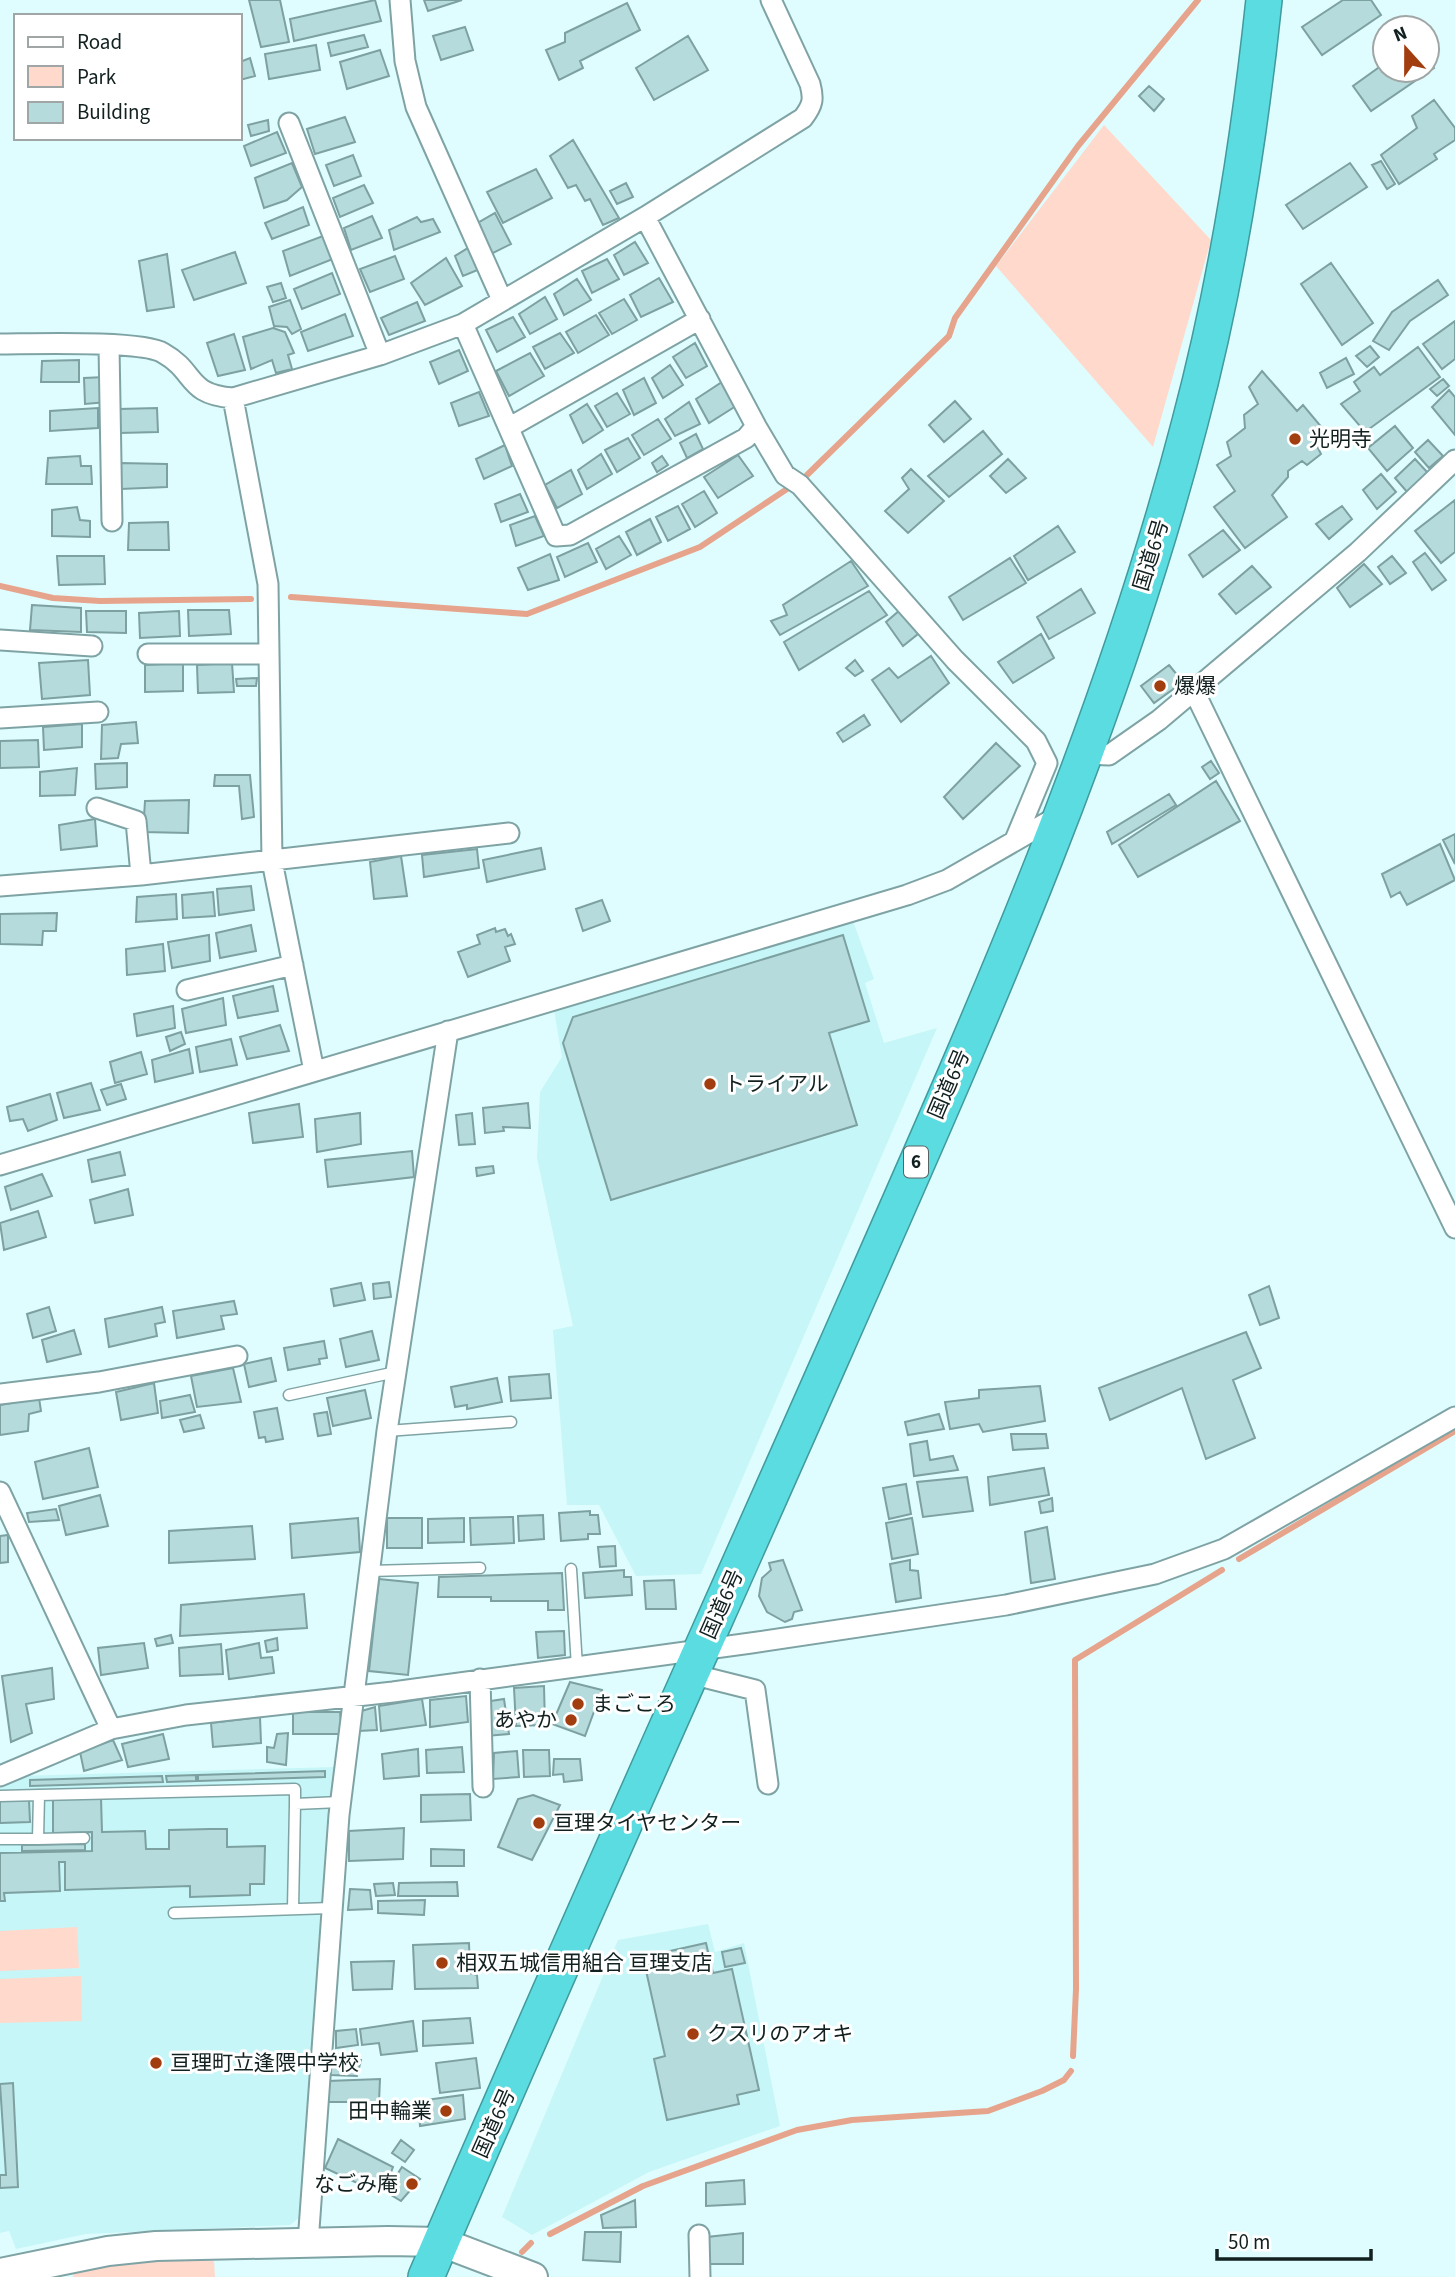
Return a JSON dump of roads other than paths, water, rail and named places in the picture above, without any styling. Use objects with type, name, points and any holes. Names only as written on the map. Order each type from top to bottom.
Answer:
[{"type":"highway","name":"国道6号","points":[[426,2277],[894,1216],[1064,813],[1086,754],[1160,529],[1211,337],[1250,127],[1264,0]]},
{"type":"street","points":[[400,0],[405,61],[416,107],[502,300]]},
{"type":"street","points":[[0,344],[109,346],[162,351],[210,396],[233,398],[380,355],[463,324],[645,218],[803,118],[814,97],[771,0]]},
{"type":"street","points":[[289,123],[380,355]]},
{"type":"street","points":[[645,218],[785,475],[800,485],[955,660],[1036,741],[1047,763],[1014,842]]},
{"type":"street","points":[[510,428],[701,319]]},
{"type":"street","points":[[463,324],[556,536],[570,535],[746,438],[756,426]]},
{"type":"street","points":[[109,346],[112,521]]},
{"type":"street","points":[[233,398],[268,584],[272,860],[314,1071]]},
{"type":"street","points":[[1086,754],[1109,755],[1128,744],[1358,552],[1455,460]]},
{"type":"street","points":[[0,640],[93,646]]},
{"type":"street","points":[[148,654],[268,654]]},
{"type":"street","points":[[1194,691],[1455,1228]]},
{"type":"street","points":[[0,718],[98,712]]},
{"type":"street","points":[[97,808],[136,821],[141,875]]},
{"type":"street","points":[[0,1165],[907,895],[947,880],[1064,813]]},
{"type":"street","points":[[0,886],[141,875],[509,833]]},
{"type":"street","points":[[187,990],[293,965]]},
{"type":"street","points":[[308,2243],[340,1802],[387,1431],[448,1031]]},
{"type":"street","points":[[0,1394],[99,1382],[237,1356]]},
{"type":"street","points":[[0,1776],[111,1729],[186,1715],[354,1697],[578,1667],[696,1662],[1006,1605],[1176,1567],[1224,1549],[1455,1417]]},
{"type":"street","points":[[0,1492],[5,1513],[111,1729]]},
{"type":"street","points":[[696,1662],[755,1690],[768,1784]]},
{"type":"street","points":[[480,1679],[483,1787]]},
{"type":"street","points":[[699,2235],[700,2277]]},
{"type":"street","points":[[0,2273],[108,2251],[308,2243],[441,2242],[533,2277]]},
{"type":"lane","points":[[289,1395],[396,1372]]},
{"type":"lane","points":[[387,1431],[511,1422]]},
{"type":"lane","points":[[370,1571],[480,1568]]},
{"type":"lane","points":[[571,1569],[578,1667]]},
{"type":"lane","points":[[0,1796],[295,1789],[293,1909]]},
{"type":"lane","points":[[38,1839],[39,1795]]},
{"type":"lane","points":[[295,1804],[340,1802]]},
{"type":"lane","points":[[0,1839],[84,1838]]},
{"type":"lane","points":[[174,1913],[331,1908]]},
{"type":"waterway","points":[[807,475],[949,336],[955,318],[1078,146],[1198,0]]},
{"type":"waterway","points":[[291,597],[527,614],[700,547],[790,487]]},
{"type":"waterway","points":[[0,586],[53,598],[100,601],[251,599]]},
{"type":"waterway","points":[[1239,1559],[1455,1431]]},
{"type":"waterway","points":[[1073,2056],[1076,1989],[1075,1660],[1222,1570]]},
{"type":"waterway","points":[[550,2234],[643,2186],[797,2130],[852,2120],[988,2111],[1042,2091],[1064,2080],[1071,2071]]},
{"type":"waterway","points":[[522,2252],[531,2243]]},
{"type":"place","name":"光明寺","points":[[1295,439]]},
{"type":"place","name":"爆爆","points":[[1160,686]]},
{"type":"place","name":"トライアル","points":[[710,1084]]},
{"type":"place","name":"まごころ","points":[[578,1704]]},
{"type":"place","name":"あやか","points":[[571,1720]]},
{"type":"place","name":"亘理タイヤセンター","points":[[539,1823]]},
{"type":"place","name":"相双五城信用組合 亘理支店","points":[[442,1963]]},
{"type":"place","name":"クスリのアオキ","points":[[693,2034]]},
{"type":"place","name":"亘理町立逢隈中学校","points":[[156,2063]]},
{"type":"place","name":"田中輪業","points":[[446,2111]]},
{"type":"place","name":"なごみ庵","points":[[412,2184]]}]
